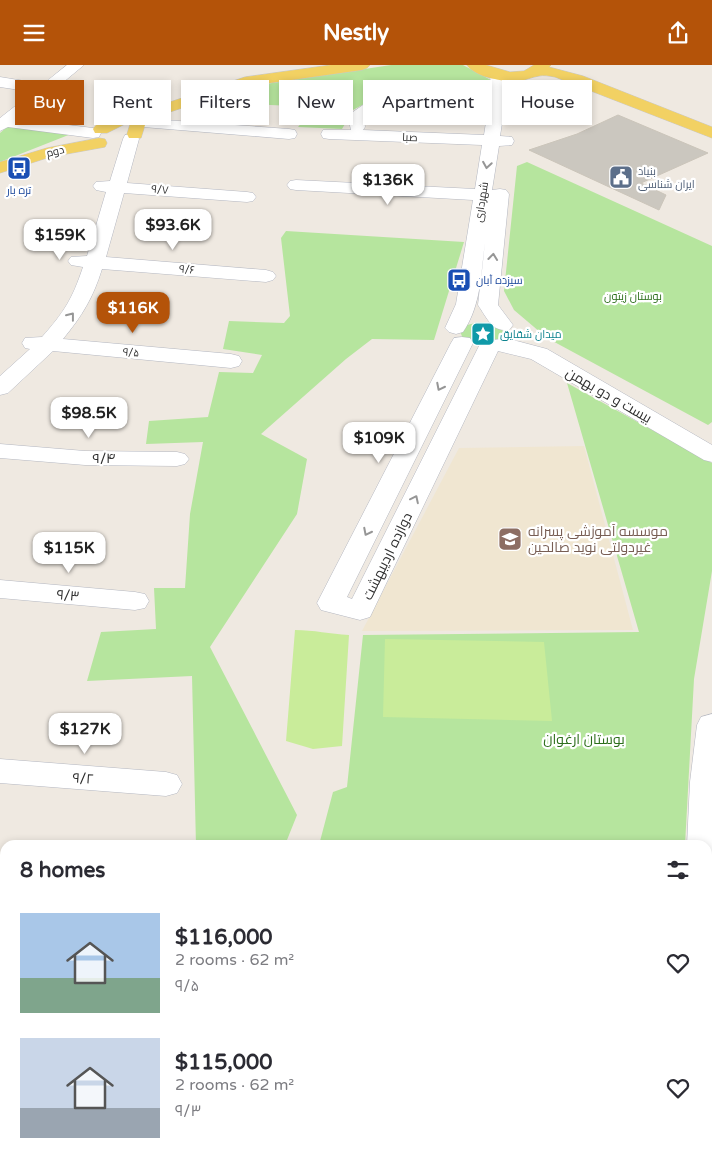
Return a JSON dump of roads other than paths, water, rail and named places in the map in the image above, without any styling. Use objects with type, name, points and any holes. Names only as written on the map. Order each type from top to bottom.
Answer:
[{"type":"main road","name":"دوم","points":[[6,166],[101,137],[132,114],[240,77],[325,65]]},
{"type":"main road","points":[[101,137],[122,143],[155,112],[245,82],[362,65]]},
{"type":"main road","points":[[475,65],[502,82]]},
{"type":"main road","points":[[560,65],[712,125]]},
{"type":"main road","points":[[514,80],[539,68],[556,72],[712,133]]},
{"type":"street","points":[[58,80],[76,65]]},
{"type":"street","points":[[0,82],[15,84]]},
{"type":"street","points":[[356,127],[356,117],[395,90],[502,84]]},
{"type":"street","name":"شهرداری","points":[[459,336],[491,196],[502,112]]},
{"type":"street","points":[[3,124],[15,114]]},
{"type":"street","points":[[3,124],[101,137],[110,167],[110,186]]},
{"type":"street","points":[[0,388],[39,344],[76,311],[86,289],[87,261],[110,186],[134,132],[289,134]]},
{"type":"street","name":"صبا","points":[[329,134],[499,141]]},
{"type":"street","points":[[296,185],[491,196]]},
{"type":"street","name":"۹/۷","points":[[110,186],[247,197]]},
{"type":"street","name":"شهرداری","points":[[491,196],[488,305],[500,338]]},
{"type":"street","name":"۹/۶","points":[[87,261],[266,276]]},
{"type":"street","points":[[476,320],[495,321],[500,338],[469,347],[459,336],[468,321],[476,320]]},
{"type":"street","name":"دوازده اردیبهشت","points":[[459,336],[332,603],[360,610],[500,338]]},
{"type":"street","name":"بیست و دو بهمن","points":[[500,338],[535,342],[712,443]]},
{"type":"street","name":"بیست و دو بهمن","points":[[500,338],[513,346],[539,354],[712,455]]},
{"type":"street","points":[[0,369],[39,344]]},
{"type":"street","name":"۹/۵","points":[[39,344],[231,361]]},
{"type":"street","name":"۹/۴","points":[[0,451],[85,459],[177,459]]},
{"type":"street","name":"۹/۳","points":[[0,589],[135,601]]},
{"type":"street","points":[[704,840],[712,725]]},
{"type":"street","name":"۹/۲","points":[[0,771],[166,784]]},
{"type":"street","points":[[494,1160],[541,1160]]},
{"type":"place","name":"تره بار","points":[[19,168]]},
{"type":"place","name":"بنیاد ایران شناسی","points":[[621,177]]},
{"type":"place","name":"سیزده آبان","points":[[459,280]]},
{"type":"place","name":"میدان شقایق","points":[[483,334]]},
{"type":"place","name":"موسسه آموزشی پسرانه غیردولتی نوید صالحین","points":[[510,539]]},
{"type":"park label","name":"بوستان زیتون","points":[[633,296]]},
{"type":"park label","name":"بوستان ارغوان","points":[[584,739]]}]
